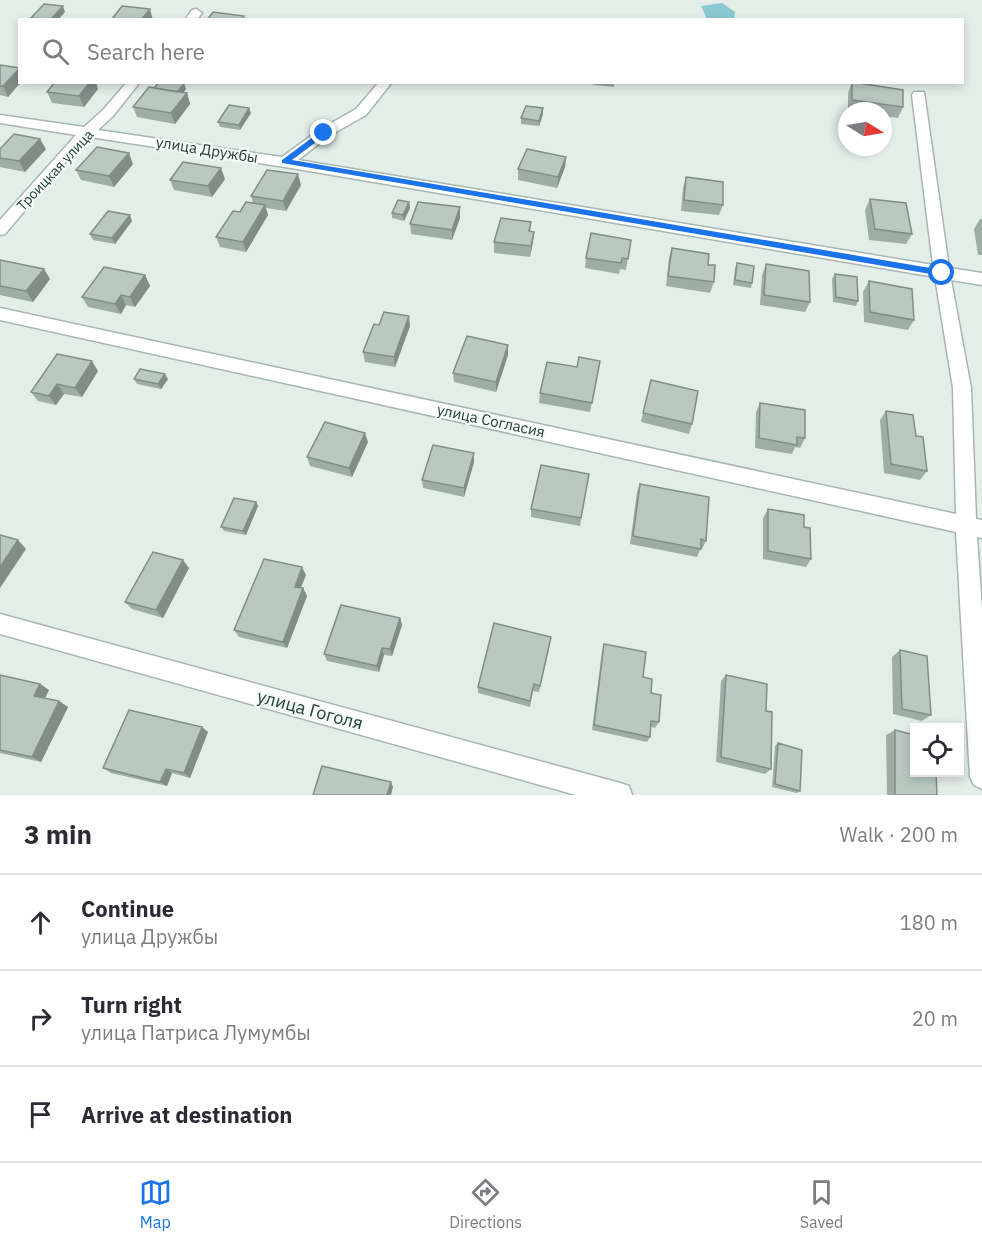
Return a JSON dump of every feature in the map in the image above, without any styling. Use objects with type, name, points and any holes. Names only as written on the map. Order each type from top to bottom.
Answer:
[{"type":"street","name":"Троицкая улица","points":[[0,231],[69,149],[132,84]]},
{"type":"street","points":[[285,162],[324,133],[361,112],[384,84]]},
{"type":"street","points":[[920,95],[942,273],[962,388],[974,527],[982,777]]},
{"type":"street","name":"улица Дружбы","points":[[0,119],[285,162],[982,279]]},
{"type":"street","name":"улица Согласия","points":[[0,314],[974,527]]},
{"type":"street","name":"улица Гоголя","points":[[0,624],[620,795]]},
{"type":"water","points":[[722,3],[735,12],[734,18],[707,18],[701,6]]},
{"type":"building","points":[[44,4],[63,6],[52,18],[31,18]]},
{"type":"building","points":[[122,6],[150,9],[143,18],[113,18]]},
{"type":"building","points":[[213,12],[244,16],[243,18],[208,18]]},
{"type":"building","points":[[0,65],[18,68],[3,86],[0,86]]},
{"type":"building","points":[[53,84],[88,84],[79,96],[47,92]]},
{"type":"building","points":[[157,84],[184,84],[177,92],[154,88]]},
{"type":"building","points":[[852,84],[903,90],[903,107],[892,105],[892,102],[852,100]]},
{"type":"building","points":[[149,87],[187,93],[171,113],[133,107]]},
{"type":"building","points":[[229,105],[249,108],[239,125],[218,122]]},
{"type":"building","points":[[526,106],[543,108],[539,121],[521,118]]},
{"type":"building","points":[[14,134],[40,139],[19,161],[0,158],[0,149]]},
{"type":"building","points":[[97,147],[129,153],[109,176],[76,170]]},
{"type":"building","points":[[527,149],[566,157],[558,177],[518,169]]},
{"type":"building","points":[[183,162],[221,168],[208,186],[170,180]]},
{"type":"building","points":[[267,170],[298,174],[283,201],[251,196]]},
{"type":"building","points":[[686,177],[723,182],[723,205],[684,200]]},
{"type":"building","points":[[870,199],[906,203],[912,234],[875,229]]},
{"type":"building","points":[[398,200],[409,202],[403,215],[392,213]]},
{"type":"building","points":[[246,202],[265,205],[243,242],[216,237],[233,211],[240,212]]},
{"type":"building","points":[[418,202],[460,207],[452,230],[410,224]]},
{"type":"building","points":[[108,211],[130,215],[112,238],[90,234]]},
{"type":"building","points":[[501,218],[531,222],[529,231],[534,232],[531,246],[494,242]]},
{"type":"building","points":[[591,233],[631,240],[628,259],[622,258],[621,263],[586,258]]},
{"type":"building","points":[[672,248],[709,254],[708,265],[715,265],[714,282],[668,276]]},
{"type":"building","points":[[0,260],[44,269],[26,291],[0,286]]},
{"type":"building","points":[[737,263],[754,266],[752,283],[735,280]]},
{"type":"building","points":[[766,264],[809,271],[810,302],[764,295]]},
{"type":"building","points":[[104,267],[145,275],[130,297],[121,295],[115,304],[82,297]]},
{"type":"building","points":[[835,274],[857,277],[858,301],[836,297]]},
{"type":"building","points":[[869,281],[912,289],[914,320],[870,312]]},
{"type":"building","points":[[384,312],[409,316],[394,357],[363,352],[374,324],[379,325]]},
{"type":"building","points":[[467,336],[508,345],[496,382],[453,373]]},
{"type":"building","points":[[57,354],[92,361],[75,388],[57,384],[49,396],[31,392]]},
{"type":"building","points":[[579,357],[600,361],[592,403],[540,393],[547,362],[577,367]]},
{"type":"building","points":[[140,369],[165,374],[158,384],[134,379]]},
{"type":"building","points":[[651,380],[698,391],[692,424],[643,413]]},
{"type":"building","points":[[760,403],[805,410],[805,438],[797,437],[797,445],[759,438]]},
{"type":"building","points":[[886,411],[913,415],[916,436],[923,437],[927,471],[891,464]]},
{"type":"building","points":[[325,422],[365,433],[349,468],[307,457]]},
{"type":"building","points":[[433,445],[474,453],[464,488],[422,480]]},
{"type":"building","points":[[541,465],[589,474],[581,518],[531,509]]},
{"type":"building","points":[[640,484],[709,497],[706,541],[701,539],[701,549],[633,536]]},
{"type":"building","points":[[234,498],[256,502],[243,531],[221,527]]},
{"type":"building","points":[[768,509],[804,515],[804,527],[810,528],[811,559],[768,551]]},
{"type":"building","points":[[0,535],[18,540],[0,567]]},
{"type":"building","points":[[153,552],[183,560],[156,610],[125,602]]},
{"type":"building","points":[[264,559],[302,567],[295,587],[303,588],[283,642],[234,630]]},
{"type":"building","points":[[341,605],[400,618],[390,649],[382,648],[377,666],[324,654]]},
{"type":"building","points":[[494,623],[551,637],[540,686],[534,684],[530,701],[478,687]]},
{"type":"building","points":[[604,644],[646,652],[643,677],[652,679],[651,693],[661,695],[659,722],[651,721],[650,737],[594,725]]},
{"type":"building","points":[[900,650],[927,656],[931,715],[902,709]]},
{"type":"building","points":[[0,675],[40,684],[34,696],[59,701],[32,757],[0,750]]},
{"type":"building","points":[[726,675],[767,684],[766,711],[772,712],[771,769],[721,757]]},
{"type":"building","points":[[129,710],[202,727],[184,773],[166,769],[160,782],[103,768]]},
{"type":"building","points":[[895,730],[910,734],[910,777],[936,777],[937,795],[895,795]]},
{"type":"building","points":[[778,743],[802,750],[800,791],[775,784]]},
{"type":"building","points":[[322,766],[391,782],[387,795],[313,795]]},
{"type":"route","points":[[324,133],[285,162],[942,273]]}]
